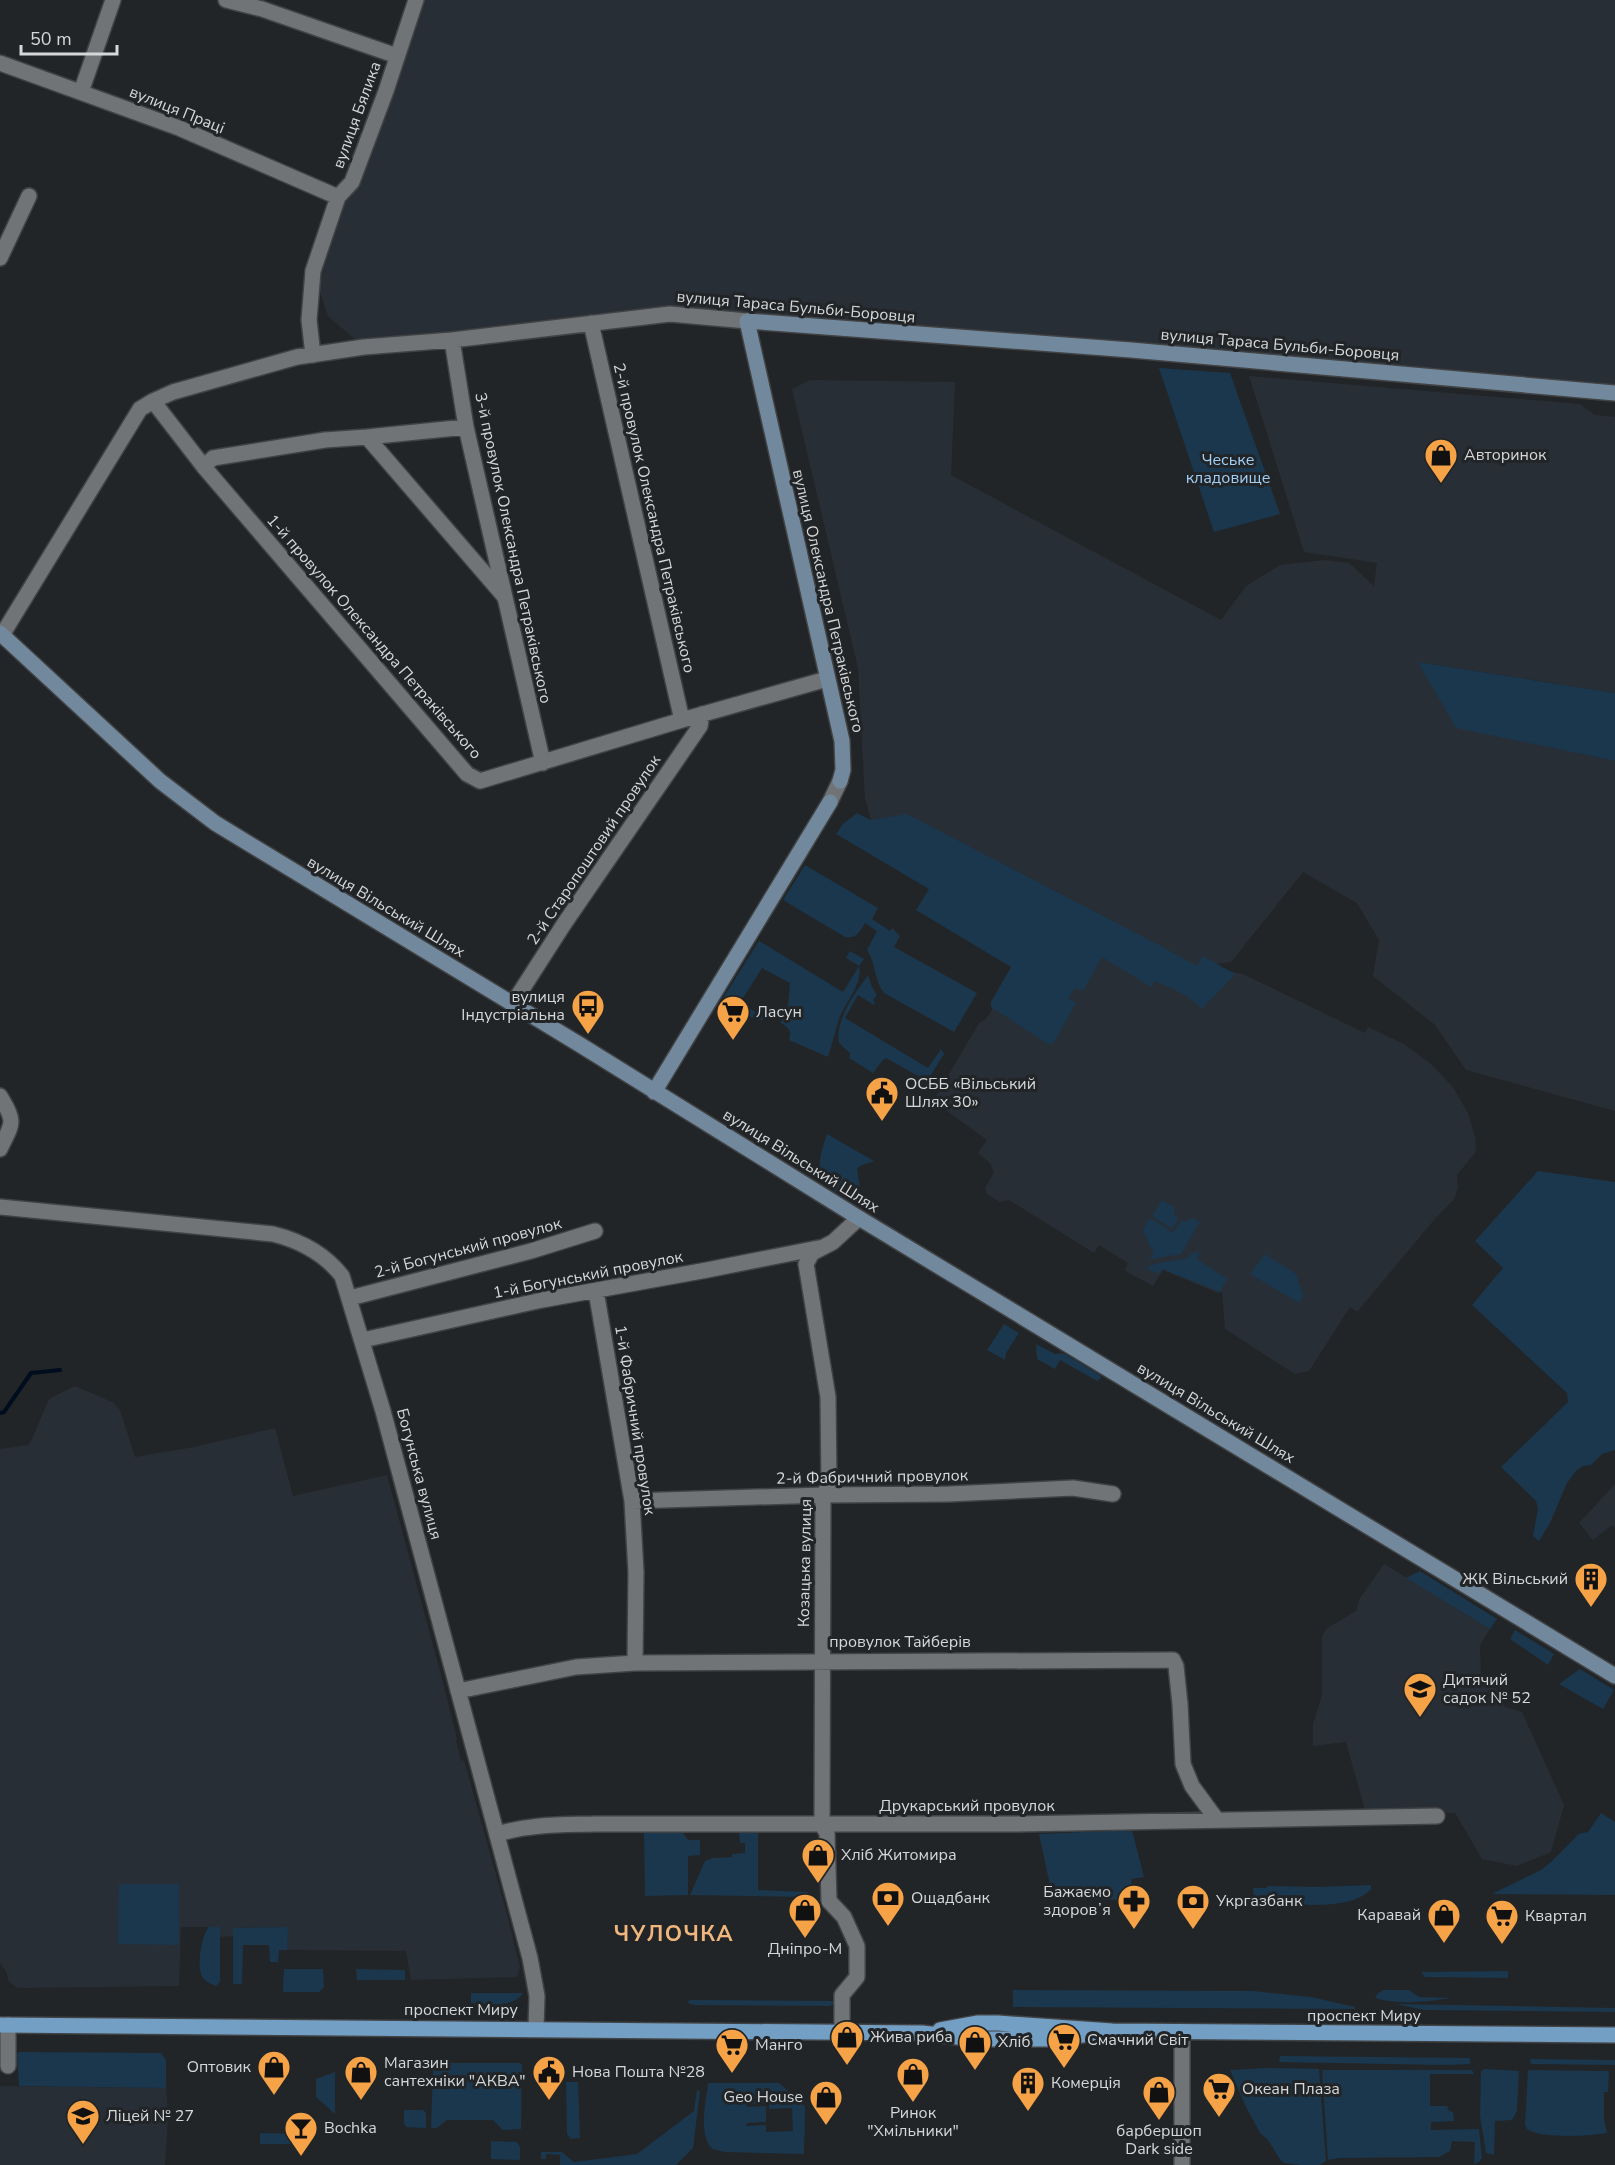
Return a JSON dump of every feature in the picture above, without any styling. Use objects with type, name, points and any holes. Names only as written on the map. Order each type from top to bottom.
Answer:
[{"type":"main road","name":"проспект Миру","points":[[4,2025],[922,2032],[978,2023],[998,2023],[1112,2031],[1615,2035]]},
{"type":"street","points":[[81,92],[113,0]]},
{"type":"street","points":[[226,0],[263,4],[397,56]]},
{"type":"street","name":"вулиця Бялика","points":[[314,355],[309,320],[313,271],[338,197],[352,182],[386,91],[416,0]]},
{"type":"street","name":"вулиця Праці","points":[[0,63],[179,128],[338,197]]},
{"type":"street","points":[[0,258],[29,196]]},
{"type":"street","name":"вулиця Тараса Бульби-Боровця","points":[[1,634],[140,409],[153,400],[173,393],[285,360],[364,347],[452,340],[670,314],[1155,352],[1615,393]]},
{"type":"street","name":"вулиця Олександра Петраківського","points":[[654,1092],[830,802],[843,770],[842,741],[747,321]]},
{"type":"street","name":"2-й провулок Олександра Петраківського","points":[[591,323],[682,720]]},
{"type":"street","name":"3-й провулок Олександра Петраківського","points":[[452,340],[466,427],[543,763]]},
{"type":"street","name":"1-й провулок Олександра Петраківського","points":[[153,400],[204,467],[467,774],[480,781],[827,679]]},
{"type":"street","points":[[204,467],[213,458],[325,440],[466,427]]},
{"type":"street","points":[[367,437],[506,598]]},
{"type":"street","name":"вулиця Вільський Шлях","points":[[1,634],[159,781],[198,812],[859,1218],[1615,1676]]},
{"type":"street","name":"2-й Старопоштовий провулок","points":[[512,1005],[564,924],[700,726],[702,714]]},
{"type":"street","points":[[0,1096],[12,1119],[12,1126],[0,1149]]},
{"type":"street","name":"Богунська вулиця","points":[[0,1207],[273,1234],[306,1245],[332,1264],[342,1276],[363,1340],[530,1958],[537,1996],[536,2028]]},
{"type":"street","name":"Козацька вулиця","points":[[842,2032],[842,1995],[857,1977],[857,1946],[844,1917],[829,1901],[827,1833],[822,1825],[822,1495],[829,1486],[828,1397],[806,1264],[812,1253],[842,1235],[859,1218]]},
{"type":"street","name":"2-й Богунський провулок","points":[[350,1298],[521,1254],[595,1231]]},
{"type":"street","name":"1-й Богунський провулок","points":[[363,1340],[542,1300],[821,1247]]},
{"type":"street","name":"1-й Фабричний провулок","points":[[596,1291],[632,1501],[636,1572],[635,1663]]},
{"type":"street","name":"2-й Фабричний провулок","points":[[632,1501],[822,1495],[949,1494],[1073,1488],[1113,1494]]},
{"type":"street","name":"провулок Тайберів","points":[[458,1691],[576,1667],[635,1663],[1173,1660],[1176,1666],[1180,1704],[1183,1764],[1192,1786],[1217,1820]]},
{"type":"street","name":"Друкарський провулок","points":[[498,1834],[540,1826],[595,1824],[1106,1823],[1437,1816]]},
{"type":"street","points":[[0,2067],[8,2066],[4,2025]]},
{"type":"street","points":[[1182,2032],[1182,2165]]},
{"type":"shaded area","points":[[416,0],[1615,0],[1615,393],[670,314],[364,347],[328,316],[313,271],[352,182]]},
{"type":"shaded area","points":[[1249,376],[1580,404],[1595,415],[1615,417],[1615,693],[1419,662],[1458,727],[1615,761],[1615,1111],[1466,1070],[1435,1025],[1373,976],[1379,940],[1357,903],[1303,872],[1231,962],[1199,966],[1243,974],[1365,1033],[1368,1027],[1404,1044],[1431,1064],[1453,1087],[1468,1113],[1475,1137],[1475,1153],[1457,1175],[1458,1188],[1454,1199],[1357,1312],[1350,1307],[1309,1371],[1295,1374],[1225,1329],[1222,1292],[1218,1293],[1163,1270],[1153,1286],[1124,1270],[1128,1263],[1099,1245],[1094,1253],[1009,1200],[1000,1202],[987,1194],[985,1188],[994,1173],[990,1163],[978,1153],[987,1140],[933,1101],[979,1023],[985,1020],[992,1010],[991,1002],[1058,892],[871,820],[865,799],[858,668],[792,389],[810,380],[955,382],[951,475],[1221,620],[1246,586],[1280,565],[1325,560],[1349,563],[1374,586],[1377,563],[1304,552]]},
{"type":"shaded area","points":[[75,1386],[112,1402],[120,1410],[135,1457],[194,1447],[275,1428],[293,1496],[387,1475],[443,1682],[461,1761],[464,1760],[507,1914],[520,1967],[517,1977],[411,1980],[406,1951],[287,1950],[287,1927],[233,1928],[233,1936],[220,1937],[220,1927],[181,1927],[179,1986],[18,1988],[9,1982],[6,1971],[0,1963],[0,1449],[28,1445],[49,1399]]},
{"type":"shaded area","points":[[1615,1484],[1615,1528],[1612,1525],[1593,1540],[1579,1523]]},
{"type":"shaded area","name":"Дитячий садок № 52","points":[[1384,1564],[1490,1629],[1480,1645],[1481,1676],[1485,1682],[1501,1692],[1505,1707],[1522,1712],[1564,1805],[1551,1852],[1517,1866],[1482,1859],[1455,1813],[1365,1810],[1346,1742],[1313,1746],[1313,1724],[1322,1695],[1322,1636],[1326,1629],[1356,1611],[1360,1598]]},
{"type":"shaded area","name":"Ліцей № 27","points":[[0,2086],[166,2088],[168,2118],[165,2165],[0,2165]]},
{"type":"green space","name":"Чеське кладовище","points":[[1159,368],[1230,373],[1280,514],[1214,532]]},
{"type":"green space","points":[[1418,662],[1615,693],[1615,761],[1456,728]]},
{"type":"green space","points":[[857,813],[871,820],[907,814],[1197,966],[1203,956],[1235,974],[1202,1009],[1192,1000],[1155,981],[1151,987],[1102,957],[1083,991],[1075,988],[1068,998],[1076,1003],[1053,1044],[1048,1044],[991,1007],[991,1002],[1011,967],[916,910],[929,889],[836,834],[843,824]]},
{"type":"green space","points":[[805,865],[878,908],[872,919],[890,931],[892,928],[900,936],[894,947],[977,993],[954,1032],[884,993],[878,983],[867,950],[877,931],[865,923],[855,936],[845,937],[783,900]]},
{"type":"green space","points":[[759,941],[843,992],[859,966],[858,980],[839,1019],[828,1057],[789,1040],[789,1030],[781,1023],[788,1006],[790,983],[762,968],[740,1003],[762,1016],[766,1009],[770,1011],[770,1017],[765,1020],[746,1015],[723,998]]},
{"type":"green space","points":[[850,951],[864,959],[859,966],[846,958]]},
{"type":"green space","points":[[868,975],[877,995],[873,1000],[874,1005],[858,995],[845,1018],[928,1068],[941,1049],[944,1054],[927,1081],[886,1058],[873,1073],[849,1058],[850,1053],[839,1043],[843,1016]]},
{"type":"green space","points":[[827,1134],[874,1161],[857,1168],[860,1187],[851,1198],[829,1187],[820,1174],[819,1165]]},
{"type":"green space","points":[[1538,1171],[1615,1182],[1615,1450],[1602,1454],[1591,1465],[1583,1466],[1576,1471],[1567,1483],[1550,1523],[1539,1541],[1533,1536],[1538,1509],[1536,1501],[1501,1467],[1568,1402],[1567,1393],[1472,1305],[1503,1268],[1475,1241]]},
{"type":"green space","points":[[1162,1200],[1174,1207],[1174,1213],[1178,1219],[1172,1229],[1152,1216]]},
{"type":"green space","points":[[1150,1218],[1173,1233],[1181,1221],[1193,1218],[1200,1222],[1181,1254],[1152,1259],[1150,1258],[1154,1250],[1150,1247],[1143,1230]]},
{"type":"green space","points":[[1200,1252],[1197,1259],[1227,1279],[1220,1292],[1162,1269],[1159,1274],[1147,1269],[1150,1265],[1188,1258],[1192,1253]]},
{"type":"green space","points":[[1265,1254],[1296,1274],[1303,1295],[1299,1303],[1250,1274]]},
{"type":"green space","points":[[1004,1324],[1019,1333],[1006,1353],[1005,1360],[987,1350]]},
{"type":"green space","points":[[1036,1344],[1055,1354],[1063,1353],[1100,1375],[1101,1378],[1097,1381],[1060,1360],[1055,1369],[1037,1359]]},
{"type":"green space","points":[[1420,1571],[1497,1619],[1490,1629],[1406,1578]]},
{"type":"green space","points":[[1515,1630],[1554,1654],[1548,1665],[1510,1639]]},
{"type":"green space","points":[[1580,1669],[1614,1690],[1603,1709],[1559,1684]]},
{"type":"green space","points":[[1601,1813],[1615,1822],[1615,1895],[1492,1894],[1541,1870],[1579,1834],[1588,1832]]},
{"type":"green space","points":[[1132,1830],[1144,1877],[1131,1879],[1134,1895],[1132,1900],[1053,1899],[1039,1834]]},
{"type":"green space","points":[[644,1833],[683,1833],[688,1840],[700,1840],[700,1855],[688,1856],[688,1895],[645,1896]]},
{"type":"green space","points":[[739,1833],[758,1833],[758,1890],[808,1892],[808,1897],[690,1895],[705,1861],[745,1853],[745,1843],[740,1843]]},
{"type":"green space","points":[[119,1884],[179,1884],[179,1945],[118,1944]]},
{"type":"green space","points":[[1371,1885],[1371,1889],[1362,1896],[1349,1901],[1317,1905],[1257,1902],[1254,1899],[1253,1888],[1267,1888],[1267,1886]]},
{"type":"green space","points":[[209,1927],[220,1927],[220,1982],[216,1986],[203,1978],[200,1967],[202,1944]]},
{"type":"green space","points":[[288,1927],[287,1950],[279,1950],[278,1962],[270,1962],[269,1945],[243,1945],[242,1984],[233,1984],[233,1928]]},
{"type":"green space","points":[[284,1969],[323,1969],[324,1987],[319,1992],[283,1992]]},
{"type":"green space","points":[[356,1969],[405,1970],[405,1980],[357,1980]]},
{"type":"green space","points":[[1508,1971],[1508,1978],[1425,1977],[1421,1972]]},
{"type":"green space","points":[[1013,1990],[1253,1991],[1311,1997],[1355,2007],[1355,2009],[1013,2007]]},
{"type":"green space","points":[[1384,1990],[1409,1990],[1419,1997],[1451,1998],[1403,2002],[1375,1998]]},
{"type":"green space","points":[[471,1993],[523,1993],[513,2001],[492,2004],[471,2003]]},
{"type":"green space","points":[[688,2001],[832,2001],[835,2003],[830,2006],[696,2005],[689,2004]]},
{"type":"green space","points":[[1396,2004],[1615,2008],[1615,2012],[1424,2010]]},
{"type":"green space","points":[[19,2052],[161,2053],[166,2060],[166,2088],[19,2086],[17,2054]]},
{"type":"green space","points":[[1280,2056],[1470,2058],[1470,2064],[1279,2062]]},
{"type":"green space","points":[[1530,2059],[1615,2060],[1615,2065],[1531,2064]]},
{"type":"green space","points":[[439,2063],[520,2063],[522,2065],[521,2129],[503,2130],[493,2120],[447,2120],[437,2128],[431,2128],[433,2071]]},
{"type":"green space","points":[[1319,2069],[1326,2161],[1320,2165],[1284,2163],[1268,2140],[1260,2133],[1230,2070]]},
{"type":"green space","points":[[1484,2069],[1519,2071],[1517,2111],[1512,2120],[1495,2121],[1494,2155],[1486,2153],[1480,2116],[1481,2071]]},
{"type":"green space","points":[[1322,2070],[1472,2070],[1474,2074],[1430,2074],[1430,2106],[1447,2106],[1449,2111],[1453,2112],[1454,2121],[1431,2122],[1431,2130],[1479,2129],[1482,2158],[1474,2164],[1475,2142],[1452,2141],[1450,2151],[1439,2157],[1328,2160]]},
{"type":"green space","points":[[1528,2071],[1609,2071],[1608,2092],[1604,2092],[1604,2119],[1607,2133],[1578,2136],[1554,2135],[1527,2129],[1525,2125]]},
{"type":"green space","points":[[335,2072],[335,2114],[316,2097],[316,2079]]},
{"type":"green space","points":[[566,2082],[578,2082],[580,2138],[571,2139],[567,2134]]},
{"type":"green space","points":[[708,2083],[779,2083],[805,2106],[804,2154],[725,2152],[712,2149],[705,2135],[704,2126]],"holes":[[[769,2103],[769,2109],[792,2108],[793,2131],[766,2132],[766,2125],[746,2126],[747,2123],[766,2122],[766,2106],[747,2107],[746,2104]]]},
{"type":"green space","points":[[697,2090],[700,2091],[693,2148],[676,2165],[560,2165],[560,2155],[546,2154],[546,2159],[541,2159],[541,2152],[562,2152],[574,2162],[637,2154],[694,2111]]},
{"type":"green space","points":[[404,2110],[423,2110],[426,2113],[426,2128],[406,2127]]},
{"type":"green space","points":[[260,2133],[295,2134],[294,2144],[260,2144]]},
{"type":"green space","points":[[491,2141],[517,2142],[520,2147],[520,2160],[491,2159]]},
{"type":"waterway","points":[[0,1413],[4,1412],[31,1373],[60,1370]]},
{"type":"place","name":"Авторинок","points":[[1441,484]]},
{"type":"place","name":"вулиця Індустріальна","points":[[588,1035]]},
{"type":"place","name":"Ласун","points":[[733,1041]]},
{"type":"place","name":"ОСББ «Вільський Шлях 30»","points":[[882,1122]]},
{"type":"place","name":"ЖК Вільський","points":[[1591,1608]]},
{"type":"place","name":"Дитячий садок № 52","points":[[1420,1718]]},
{"type":"place","name":"Хліб Житомира","points":[[818,1884]]},
{"type":"place","name":"Ощадбанк","points":[[888,1927]]},
{"type":"place","name":"Бажаємо здоровʼя","points":[[1134,1930]]},
{"type":"place","name":"Укргазбанк","points":[[1193,1930]]},
{"type":"place","name":"Дніпро-М","points":[[805,1939]]},
{"type":"place","name":"Каравай","points":[[1444,1944]]},
{"type":"place","name":"Квартал","points":[[1502,1945]]},
{"type":"place","name":"Жива риба","points":[[847,2066]]},
{"type":"place","name":"Смачний Світ","points":[[1064,2069]]},
{"type":"place","name":"Хліб","points":[[975,2071]]},
{"type":"place","name":"Манго","points":[[732,2074]]},
{"type":"place","name":"Оптовик","points":[[274,2096]]},
{"type":"place","name":"Магазин сантехніки \"АКВА\"","points":[[361,2101]]},
{"type":"place","name":"Нова Пошта №28","points":[[549,2101]]},
{"type":"place","name":"Ринок \"Хмільники\"","points":[[913,2103]]},
{"type":"place","name":"Комерція","points":[[1028,2112]]},
{"type":"place","name":"Океан Плаза","points":[[1219,2118]]},
{"type":"place","name":"барбершоп Dark side","points":[[1159,2121]]},
{"type":"place","name":"Geo House","points":[[826,2126]]},
{"type":"place","name":"Ліцей № 27","points":[[83,2145]]},
{"type":"place","name":"Bochka","points":[[301,2157]]},
{"type":"district","name":"ЧУЛОЧКА","points":[[674,1934]]}]
